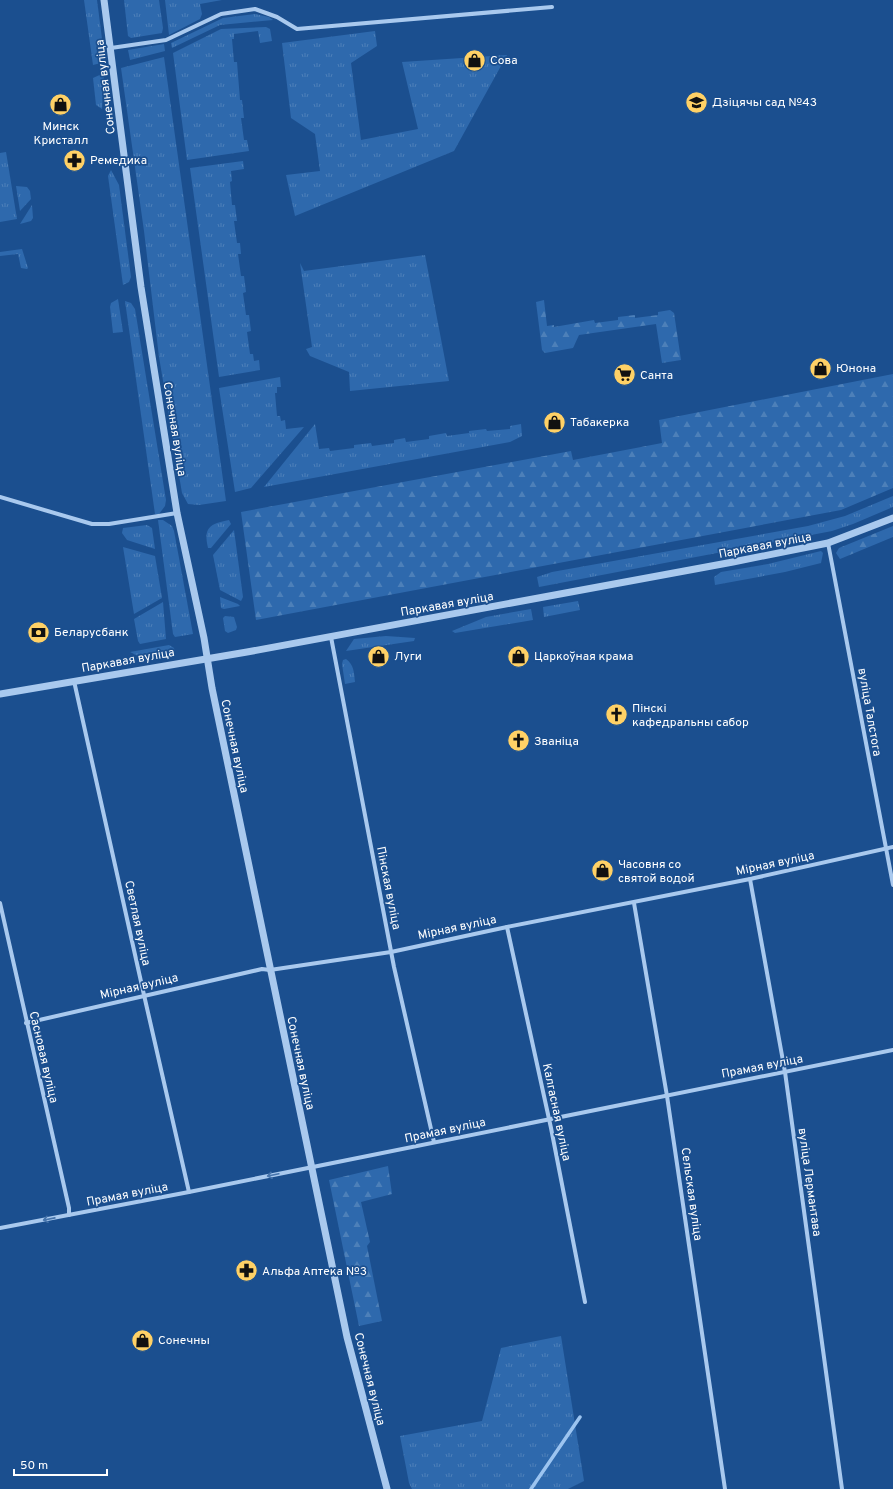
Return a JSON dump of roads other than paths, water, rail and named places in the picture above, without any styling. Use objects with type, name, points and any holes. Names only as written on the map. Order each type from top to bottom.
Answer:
[{"type":"street","name":"Сонечная вуліца","points":[[104,0],[141,287],[177,513],[311,1167],[348,1337],[387,1489]]},
{"type":"street","points":[[111,48],[166,40],[221,14],[255,9],[277,17],[297,29],[552,7]]},
{"type":"street","points":[[0,497],[92,524],[109,524],[177,513]]},
{"type":"street","name":"Паркавая вуліца","points":[[0,694],[331,637],[828,543],[893,518]]},
{"type":"street","name":"вуліца Талстога","points":[[828,543],[893,885]]},
{"type":"street","name":"Пінская вуліца","points":[[331,637],[391,952],[434,1142]]},
{"type":"street","name":"Светлая вуліца","points":[[74,681],[144,996],[190,1192]]},
{"type":"street","name":"Мірная вуліца","points":[[26,1023],[262,969],[270,970],[391,952],[507,927],[750,879],[893,848]]},
{"type":"street","name":"вуліца Лермантава","points":[[750,879],[785,1072],[842,1489]]},
{"type":"street","name":"Сасновая вуліца","points":[[0,903],[69,1208],[69,1215]]},
{"type":"street","name":"Сельская вуліца","points":[[634,903],[667,1096],[725,1489]]},
{"type":"street","name":"Калгасная вуліца","points":[[507,927],[549,1119],[584,1302]]},
{"type":"street","name":"Прамая вуліца","points":[[0,1228],[190,1192],[893,1050]]},
{"type":"waterway","points":[[531,1489],[580,1417]]},
{"type":"place","name":"Сова","points":[[474,60]]},
{"type":"place","name":"Дзіцячы сад №43","points":[[696,102]]},
{"type":"place","name":"Минск Кристалл","points":[[61,105]]},
{"type":"place","name":"Ремедика","points":[[75,160]]},
{"type":"place","name":"Юнона","points":[[821,368]]},
{"type":"place","name":"Санта","points":[[625,375]]},
{"type":"place","name":"Табакерка","points":[[555,422]]},
{"type":"place","name":"Беларусбанк","points":[[39,632]]},
{"type":"place","name":"Луги","points":[[379,656]]},
{"type":"place","name":"Царкоўная крама","points":[[519,656]]},
{"type":"place","name":"Пінскі кафедральны сабор","points":[[616,715]]},
{"type":"place","name":"Званіца","points":[[518,741]]},
{"type":"place","name":"Часовня со святой водой","points":[[603,871]]},
{"type":"place","name":"Альфа Аптека №3","points":[[247,1271]]},
{"type":"place","name":"Сонечны","points":[[142,1340]]}]
